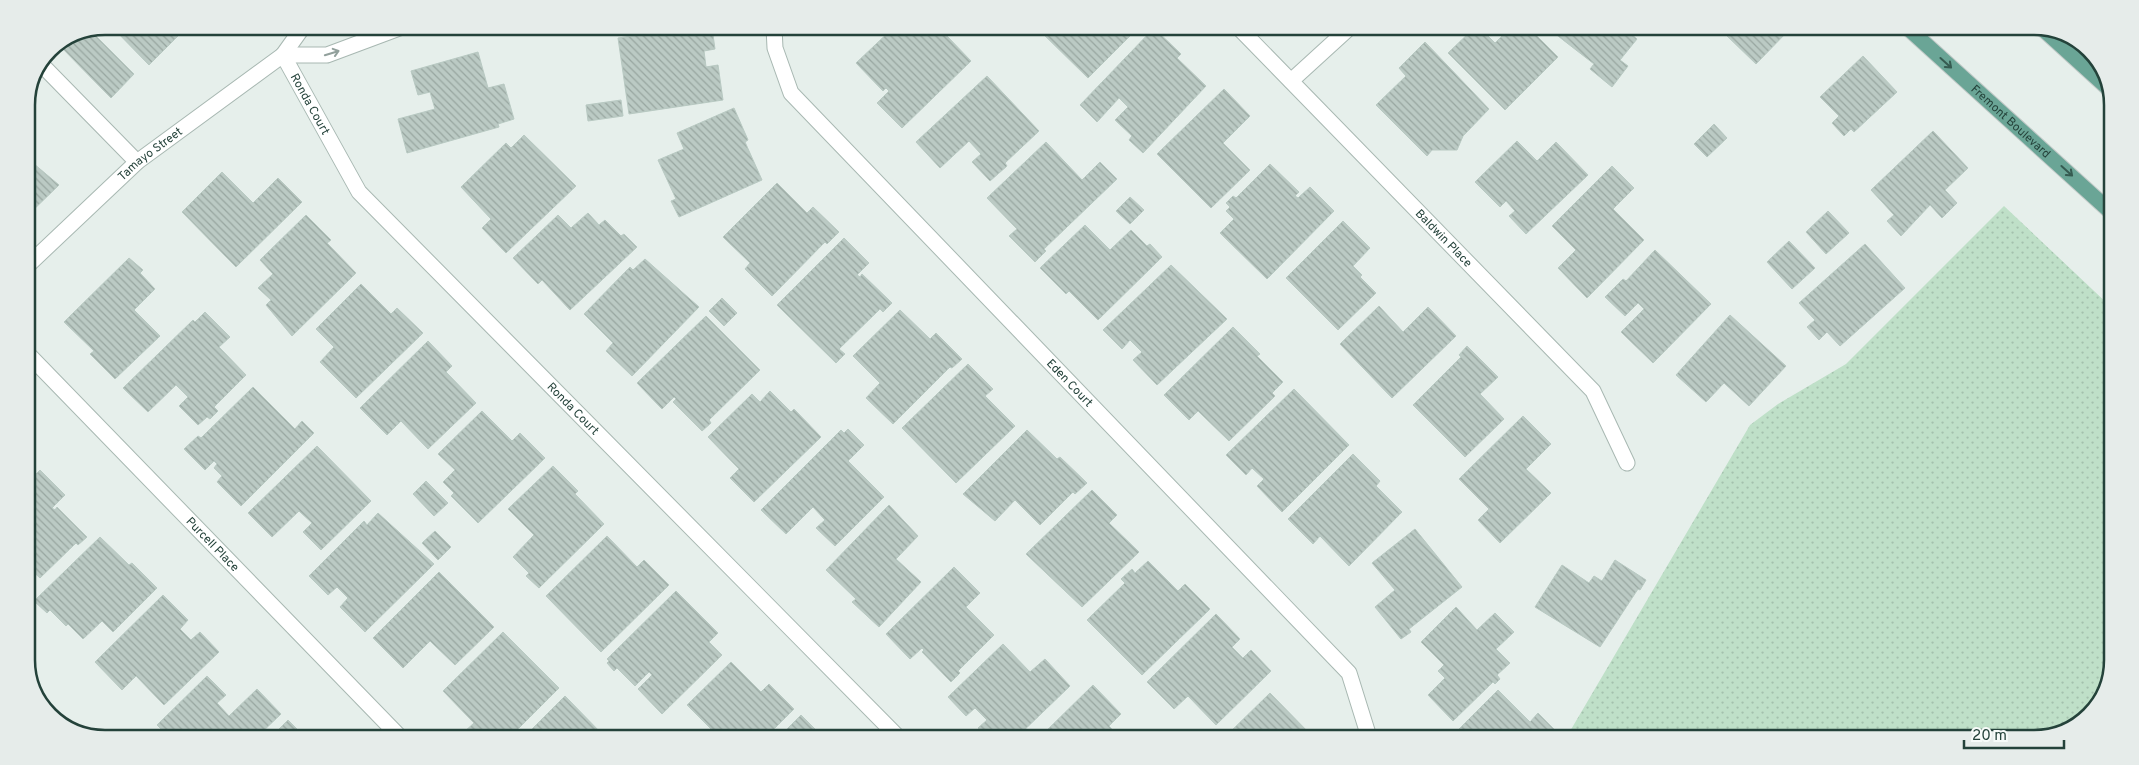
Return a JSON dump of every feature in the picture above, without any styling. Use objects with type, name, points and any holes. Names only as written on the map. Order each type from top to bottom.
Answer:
[{"type":"main road","name":"Fremont Boulevard","points":[[1916,35],[2104,206]]},
{"type":"main road","points":[[2053,38],[2099,80]]},
{"type":"street","name":"Tamayo Street","points":[[35,258],[137,162],[284,55],[298,35]]},
{"type":"street","points":[[284,55],[327,55],[381,35]]},
{"type":"street","name":"Eden Court","points":[[774,35],[775,48],[791,93],[1349,673],[1367,730]]},
{"type":"street","name":"Baldwin Place","points":[[1246,35],[1593,391],[1626,463]]},
{"type":"street","points":[[1291,81],[1341,35]]},
{"type":"street","name":"Ronda Court","points":[[284,55],[359,192],[891,730]]},
{"type":"street","points":[[45,69],[137,162]]},
{"type":"street","name":"Purcell Place","points":[[35,361],[393,730]]},
{"type":"green space","points":[[2004,206],[2104,300],[2104,660],[2103,674],[2090,703],[2077,716],[2065,723],[2035,730],[1571,730],[1750,425],[1778,404],[1846,364]]},
{"type":"building","points":[[120,35],[179,35],[149,65]]},
{"type":"building","points":[[639,35],[713,35],[715,49],[704,51],[706,67],[718,65],[723,100],[629,114],[618,38]]},
{"type":"building","points":[[886,35],[946,35],[971,61],[902,128],[877,103],[889,91],[886,88],[883,91],[856,63]]},
{"type":"building","points":[[1044,35],[1131,35],[1088,78]]},
{"type":"building","points":[[1147,35],[1161,35],[1181,54],[1177,58],[1206,86],[1143,153],[1129,140],[1132,136],[1115,120],[1128,107],[1119,98],[1097,122],[1080,105]]},
{"type":"building","points":[[1467,35],[1487,35],[1495,43],[1503,35],[1536,35],[1558,57],[1505,110],[1448,53]]},
{"type":"building","points":[[1557,35],[1632,35],[1637,39],[1620,60],[1628,66],[1612,87],[1590,69],[1594,64]]},
{"type":"building","points":[[1726,35],[1784,35],[1756,64]]},
{"type":"building","points":[[96,36],[134,74],[111,98],[63,49],[78,40]]},
{"type":"building","points":[[1425,42],[1489,109],[1463,136],[1457,150],[1432,150],[1427,156],[1376,105],[1406,76],[1399,68]]},
{"type":"building","points":[[478,52],[488,88],[504,84],[514,119],[498,124],[499,127],[407,153],[398,119],[435,109],[430,92],[418,95],[411,71]]},
{"type":"building","points":[[1863,56],[1897,92],[1854,132],[1851,129],[1844,136],[1832,123],[1839,116],[1820,97]]},
{"type":"building","points":[[987,76],[1039,131],[1005,163],[1007,166],[990,181],[972,162],[981,154],[969,141],[940,168],[916,142]]},
{"type":"building","points":[[1224,89],[1250,116],[1223,143],[1250,170],[1211,208],[1157,154]]},
{"type":"building","points":[[621,100],[623,116],[588,121],[586,105]]},
{"type":"building","points":[[734,108],[748,140],[745,142],[762,180],[679,217],[671,201],[676,199],[658,160],[684,149],[677,133]]},
{"type":"building","points":[[1714,124],[1727,138],[1707,157],[1694,144]]},
{"type":"building","points":[[1933,131],[1968,168],[1945,190],[1957,203],[1942,218],[1930,205],[1901,236],[1887,221],[1894,215],[1871,190]]},
{"type":"building","points":[[524,135],[576,186],[506,253],[482,228],[491,219],[461,187],[506,143],[511,148]]},
{"type":"building","points":[[1517,141],[1537,161],[1556,142],[1588,175],[1526,234],[1509,216],[1515,211],[1506,201],[1500,207],[1475,182]]},
{"type":"building","points":[[1046,142],[1082,180],[1100,162],[1117,179],[1044,249],[1046,251],[1035,262],[1009,236],[1017,229],[987,198]]},
{"type":"building","points":[[1270,164],[1299,192],[1295,196],[1298,198],[1310,187],[1334,211],[1267,279],[1220,233],[1234,219],[1226,211],[1230,207],[1226,203],[1233,196],[1236,198]]},
{"type":"building","points":[[35,165],[59,185],[35,208]]},
{"type":"building","points":[[1612,166],[1634,188],[1613,209],[1644,240],[1587,298],[1558,268],[1576,250],[1552,226]]},
{"type":"building","points":[[222,172],[253,203],[278,178],[302,202],[236,267],[182,212]]},
{"type":"building","points":[[777,183],[807,213],[813,207],[839,232],[827,244],[825,242],[772,296],[745,269],[750,263],[723,237]]},
{"type":"building","points":[[1130,197],[1144,210],[1130,224],[1116,211]]},
{"type":"building","points":[[1828,211],[1849,233],[1826,254],[1806,232]]},
{"type":"building","points":[[588,213],[599,225],[605,220],[621,236],[624,234],[637,247],[570,310],[542,280],[538,284],[513,258],[558,215],[571,228]]},
{"type":"building","points":[[306,215],[331,240],[327,243],[356,273],[292,336],[266,305],[271,300],[258,288],[273,274],[260,260]]},
{"type":"building","points":[[1343,221],[1370,248],[1353,266],[1362,275],[1360,277],[1376,293],[1338,330],[1286,278]]},
{"type":"building","points":[[1085,225],[1110,250],[1131,230],[1147,246],[1150,244],[1162,257],[1098,320],[1069,291],[1066,294],[1040,268]]},
{"type":"building","points":[[844,238],[869,263],[857,275],[860,277],[862,274],[892,303],[883,312],[880,309],[839,349],[845,354],[836,363],[777,305]]},
{"type":"building","points":[[1789,241],[1815,268],[1792,289],[1767,262]]},
{"type":"building","points":[[1865,244],[1905,288],[1840,346],[1827,332],[1819,340],[1807,327],[1815,320],[1799,303]]},
{"type":"building","points":[[1655,250],[1711,304],[1653,363],[1621,332],[1644,309],[1638,303],[1625,316],[1605,297],[1623,279],[1626,281]]},
{"type":"building","points":[[129,258],[143,270],[140,273],[155,289],[134,310],[160,336],[115,379],[90,354],[94,351],[64,322]]},
{"type":"building","points":[[645,259],[699,307],[632,376],[606,351],[613,343],[584,314],[630,267],[633,270]]},
{"type":"building","points":[[1171,265],[1227,319],[1157,385],[1133,360],[1142,352],[1130,340],[1122,349],[1103,330]]},
{"type":"building","points":[[361,284],[391,314],[397,308],[423,333],[356,398],[320,362],[334,347],[316,329]]},
{"type":"building","points":[[722,298],[737,313],[724,326],[709,311]]},
{"type":"building","points":[[1379,306],[1403,332],[1428,307],[1456,336],[1392,398],[1340,344]]},
{"type":"building","points":[[900,310],[930,339],[936,333],[962,359],[952,368],[950,367],[893,424],[866,398],[880,383],[853,356]]},
{"type":"building","points":[[205,312],[230,337],[219,347],[246,375],[214,407],[218,411],[210,419],[207,417],[198,425],[179,406],[188,397],[176,385],[148,412],[123,388],[193,320],[195,322]]},
{"type":"building","points":[[1730,315],[1786,366],[1749,406],[1724,383],[1706,402],[1676,375]]},
{"type":"building","points":[[706,316],[760,370],[709,420],[711,423],[702,431],[673,402],[676,399],[674,397],[662,409],[637,383]]},
{"type":"building","points":[[1233,327],[1260,354],[1257,356],[1283,382],[1272,393],[1275,396],[1229,441],[1198,411],[1189,420],[1164,395]]},
{"type":"building","points":[[428,341],[452,366],[446,372],[476,403],[428,449],[401,421],[387,435],[360,408]]},
{"type":"building","points":[[1467,346],[1498,377],[1480,394],[1504,419],[1465,457],[1413,405],[1461,357],[1459,355]]},
{"type":"building","points":[[968,364],[993,389],[985,396],[1015,426],[956,483],[902,428]]},
{"type":"building","points":[[253,387],[295,429],[302,421],[314,433],[241,506],[217,482],[222,476],[214,468],[217,464],[214,461],[205,470],[184,449],[198,436],[201,438]]},
{"type":"building","points":[[1294,389],[1349,445],[1282,512],[1257,486],[1264,479],[1252,468],[1246,475],[1226,455]]},
{"type":"building","points":[[770,391],[791,412],[794,409],[821,437],[754,502],[730,478],[739,469],[708,437],[752,394],[760,402]]},
{"type":"building","points":[[482,411],[512,441],[520,433],[545,458],[478,523],[451,496],[454,493],[443,482],[455,470],[438,454]]},
{"type":"building","points":[[1523,416],[1551,444],[1526,469],[1551,493],[1500,543],[1478,520],[1489,509],[1459,479]]},
{"type":"building","points":[[848,429],[864,445],[848,461],[884,497],[835,546],[816,528],[825,520],[813,507],[786,534],[761,510],[841,430],[844,433]]},
{"type":"building","points":[[1027,430],[1057,459],[1060,457],[1087,483],[1075,494],[1073,492],[1040,525],[1015,500],[995,521],[963,494]]},
{"type":"building","points":[[317,446],[371,501],[321,550],[303,532],[312,523],[299,511],[272,537],[248,513]]},
{"type":"building","points":[[1353,454],[1380,481],[1376,486],[1402,512],[1349,566],[1320,536],[1313,544],[1288,519]]},
{"type":"building","points":[[553,466],[578,491],[575,494],[604,524],[539,588],[526,576],[529,573],[513,557],[534,535],[508,509]]},
{"type":"building","points":[[40,470],[65,495],[52,508],[55,510],[57,507],[87,537],[78,545],[76,543],[40,578],[35,573],[35,475]]},
{"type":"building","points":[[426,481],[448,503],[434,516],[413,494]]},
{"type":"building","points":[[1092,490],[1117,515],[1109,523],[1139,552],[1082,607],[1026,554]]},
{"type":"building","points":[[889,505],[918,536],[896,559],[921,582],[879,627],[852,602],[856,599],[826,570]]},
{"type":"building","points":[[378,513],[434,564],[365,632],[340,607],[348,598],[337,587],[328,595],[309,576],[364,521],[367,525]]},
{"type":"building","points":[[1415,529],[1462,587],[1409,629],[1411,632],[1401,639],[1375,607],[1395,590],[1372,563]]},
{"type":"building","points":[[435,531],[451,547],[438,560],[422,543]]},
{"type":"building","points":[[607,536],[637,567],[644,560],[669,585],[601,652],[546,596]]},
{"type":"building","points":[[100,537],[129,565],[132,563],[157,588],[113,632],[102,621],[83,639],[50,610],[47,613],[35,600]]},
{"type":"building","points":[[1615,560],[1646,580],[1640,590],[1638,589],[1600,647],[1535,607],[1562,565],[1589,583],[1594,576],[1602,581]]},
{"type":"building","points":[[1148,561],[1178,591],[1185,584],[1210,609],[1142,675],[1087,620],[1125,583],[1121,579],[1132,569],[1135,573]]},
{"type":"building","points":[[954,567],[980,593],[966,607],[994,635],[958,671],[960,673],[951,682],[922,652],[924,650],[922,648],[910,659],[886,634]]},
{"type":"building","points":[[439,572],[494,627],[455,665],[430,641],[403,668],[373,638]]},
{"type":"building","points":[[676,591],[718,633],[709,642],[722,655],[662,714],[638,689],[652,675],[649,672],[635,686],[617,668],[614,671],[607,663],[609,661],[607,659]]},
{"type":"building","points":[[163,595],[188,620],[180,629],[191,640],[200,632],[219,652],[164,705],[136,676],[122,690],[95,662]]},
{"type":"building","points":[[1456,607],[1477,630],[1495,613],[1514,632],[1496,649],[1510,663],[1497,675],[1500,679],[1495,684],[1493,682],[1453,721],[1428,695],[1445,678],[1438,671],[1444,665],[1421,642]]},
{"type":"building","points":[[1216,614],[1240,639],[1232,647],[1243,658],[1251,650],[1271,671],[1216,725],[1188,696],[1174,709],[1147,682]]},
{"type":"building","points":[[503,632],[559,688],[517,730],[466,730],[474,723],[443,691]]},
{"type":"building","points":[[1003,644],[1030,672],[1045,659],[1070,686],[1024,730],[980,730],[978,728],[987,720],[975,708],[966,716],[948,697]]},
{"type":"building","points":[[731,662],[761,692],[769,684],[794,709],[773,730],[712,730],[687,705]]},
{"type":"building","points":[[207,676],[226,695],[217,703],[229,716],[257,689],[281,714],[264,730],[162,730],[157,725]]},
{"type":"building","points":[[1093,685],[1121,714],[1109,726],[1113,730],[1047,730]]},
{"type":"building","points":[[1498,690],[1530,722],[1538,713],[1555,730],[1458,730]]},
{"type":"building","points":[[1270,693],[1306,730],[1232,730]]},
{"type":"building","points":[[565,696],[598,730],[531,730]]},
{"type":"building","points":[[801,715],[816,730],[786,730]]},
{"type":"building","points":[[288,720],[298,730],[278,730]]}]
